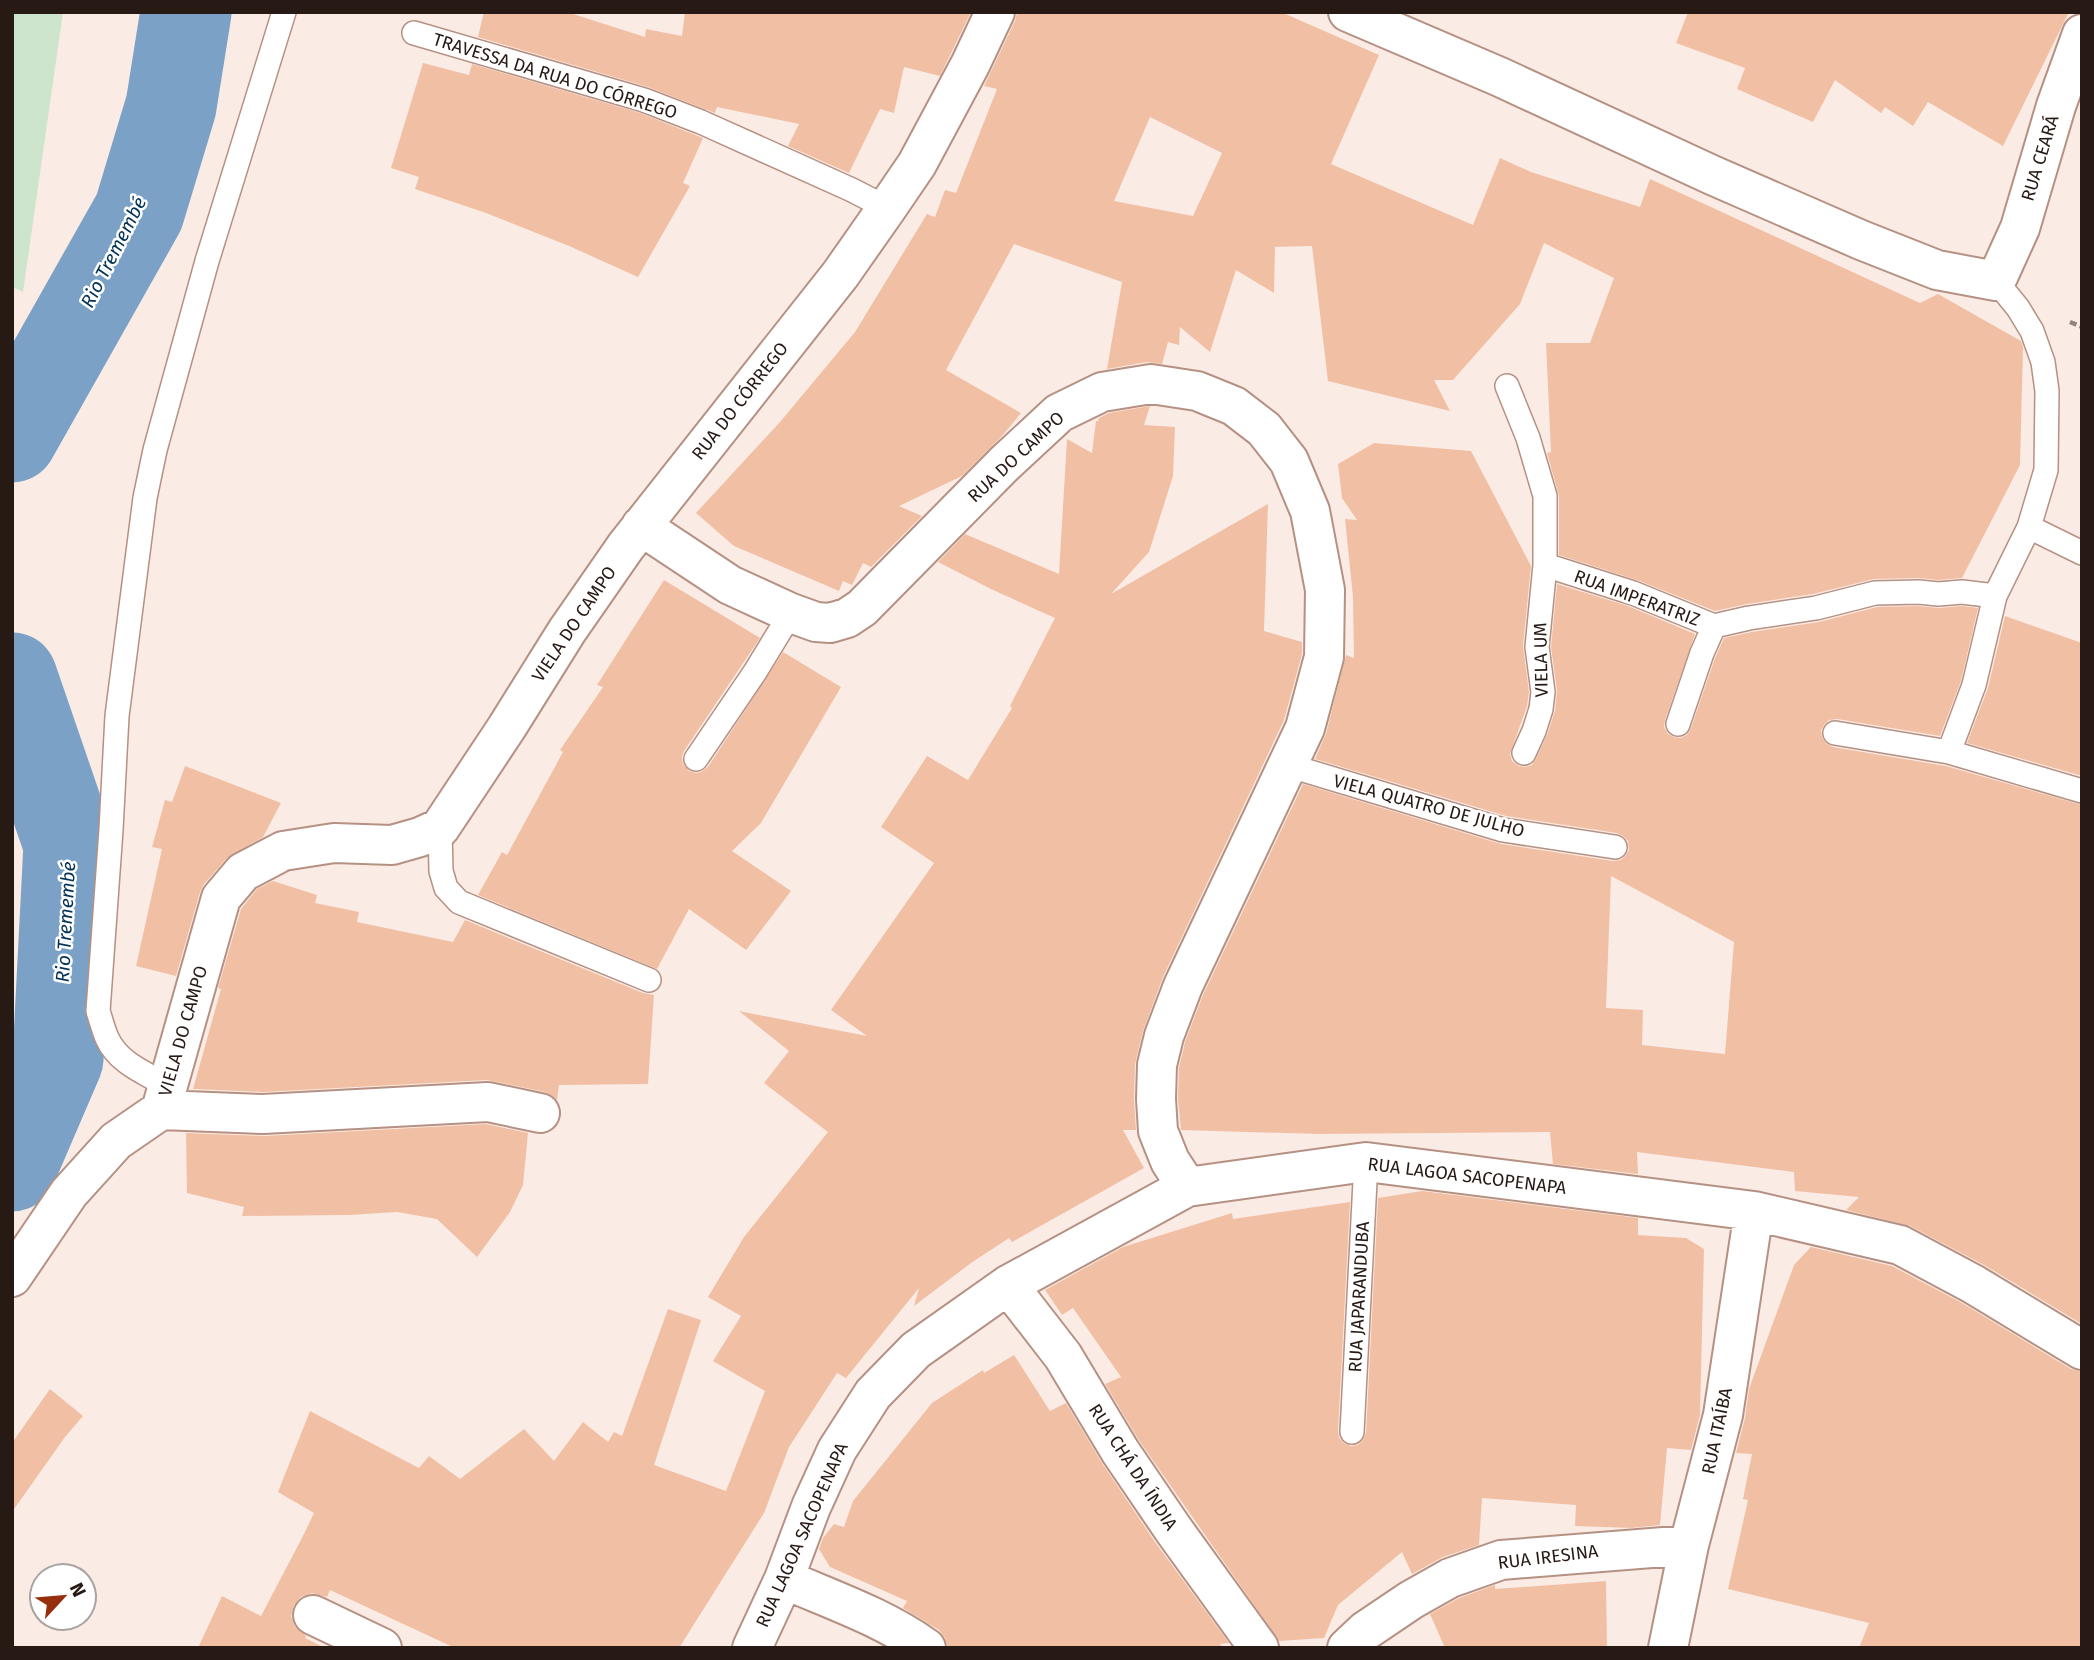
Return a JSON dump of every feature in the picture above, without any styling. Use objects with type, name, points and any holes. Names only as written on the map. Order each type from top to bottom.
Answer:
[{"type":"street","name":"RUA DO CÓRREGO","points":[[641,526],[840,275],[887,208],[917,164],[995,12]]},
{"type":"street","points":[[1348,12],[1500,77],[1861,240],[1937,270],[1996,281]]},
{"type":"street","name":"RUA CEARÁ","points":[[1996,281],[2020,228],[2074,76],[2082,34]]},
{"type":"street","name":"RUA DO CAMPO","points":[[641,526],[730,585],[791,613],[816,622],[830,623],[848,618],[862,608],[1004,464],[1059,413],[1102,391],[1151,384],[1197,391],[1234,406],[1264,429],[1289,461],[1310,511],[1325,590],[1324,657],[1305,728],[1183,986],[1164,1036],[1157,1065],[1158,1131],[1170,1161],[1186,1187]]},
{"type":"street","name":"VIELA DO CAMPO","points":[[540,1113],[488,1102],[263,1114],[164,1098],[221,898],[243,872],[283,851],[334,843],[392,845],[440,828],[567,631],[641,526]]},
{"type":"street","points":[[12,1277],[69,1193],[116,1141],[164,1098]]},
{"type":"street","name":"RUA LAGOA SACOPENAPA","points":[[752,1648],[784,1579],[811,1507],[837,1450],[873,1394],[916,1350],[1008,1285],[1186,1187],[1366,1162],[1754,1211],[1900,1245],[1973,1284],[2082,1350]]},
{"type":"street","name":"RUA ITAÍBA","points":[[1668,1648],[1689,1545],[1723,1415],[1754,1211]]},
{"type":"street","name":"RUA CHÁ DA ÍNDIA","points":[[1008,1285],[1063,1356],[1120,1451],[1259,1648]]},
{"type":"street","name":"RUA IRESINA","points":[[1347,1648],[1365,1631],[1450,1578],[1501,1560],[1689,1545]]},
{"type":"street","points":[[784,1579],[870,1616],[910,1636],[926,1648]]},
{"type":"street","points":[[313,1615],[382,1648]]},
{"type":"lane","points":[[164,1098],[116,1053],[107,1038],[98,1011],[117,716],[145,498],[155,450],[207,261],[284,12]]},
{"type":"lane","name":"TRAVESSA DA RUA DO CÓRREGO","points":[[414,33],[644,100],[701,122],[887,208]]},
{"type":"lane","points":[[1949,752],[1974,685],[1995,596],[2029,527],[2046,470],[2047,391],[2043,362],[2032,331],[1996,281]]},
{"type":"lane","points":[[1507,386],[1528,438],[1545,496],[1545,565]]},
{"type":"lane","points":[[2029,527],[2082,553]]},
{"type":"lane","name":"RUA IMPERATRIZ","points":[[1545,565],[1633,593],[1714,626],[1816,608],[1875,593],[1962,592],[1995,596]]},
{"type":"lane","name":"VIELA UM","points":[[1524,753],[1538,720],[1543,692],[1537,647],[1545,565]]},
{"type":"lane","points":[[696,759],[791,613]]},
{"type":"lane","points":[[1678,724],[1714,626]]},
{"type":"lane","points":[[1835,733],[1949,752],[2082,791]]},
{"type":"lane","name":"VIELA QUATRO DE JULHO","points":[[1287,765],[1503,830],[1615,847]]},
{"type":"lane","points":[[440,828],[441,871],[446,888],[459,902],[649,980]]},
{"type":"lane","name":"RUA JAPARANDUBA","points":[[1352,1432],[1366,1162]]},
{"type":"green space","points":[[12,12],[63,12],[23,292],[12,287]]},
{"type":"building","points":[[484,12],[567,12],[645,37],[646,29],[682,36],[685,12],[971,12],[940,76],[904,67],[894,113],[880,109],[849,173],[788,146],[799,124],[717,107],[715,113],[648,87],[478,37]]},
{"type":"building","points":[[1017,12],[1281,12],[1379,55],[1331,164],[1473,225],[1500,158],[1531,172],[1640,207],[1650,179],[1920,303],[1938,294],[2021,341],[2020,465],[1962,578],[1874,579],[1813,594],[1715,611],[1637,580],[1559,555],[1559,496],[1547,453],[1551,452],[1546,343],[1590,343],[1614,278],[1544,243],[1520,304],[1453,380],[1434,380],[1450,411],[1328,381],[1312,246],[1275,247],[1274,293],[1236,270],[1210,352],[1180,327],[1179,345],[1168,342],[1162,364],[1147,362],[1107,369],[1122,282],[1014,244],[946,370],[1021,413],[1002,436],[962,476],[899,506],[922,516],[871,567],[863,563],[852,585],[843,581],[839,591],[734,546],[696,513],[780,422],[855,332],[927,214],[935,217],[945,190],[956,193],[997,89],[984,86]],"holes":[[[1150,117],[1222,153],[1193,216],[1114,201]]]},
{"type":"building","points":[[1688,12],[2069,12],[2003,146],[1928,102],[1913,126],[1885,107],[1881,113],[1835,80],[1813,122],[1737,89],[1745,68],[1676,43]]},
{"type":"building","points":[[423,63],[469,75],[472,64],[640,113],[703,138],[683,183],[690,186],[638,277],[486,213],[415,189],[419,177],[391,168]]},
{"type":"building","points":[[1150,406],[1144,425],[1175,427],[1173,476],[1149,552],[1111,594],[1268,504],[1264,631],[1302,642],[1302,654],[1284,720],[1163,977],[1143,1031],[1135,1064],[1136,1130],[1123,1130],[1144,1168],[1012,1242],[1009,1238],[914,1306],[919,1288],[846,1378],[837,1373],[789,1447],[764,1513],[679,1648],[455,1648],[330,1590],[327,1597],[312,1593],[301,1597],[294,1605],[291,1616],[295,1627],[305,1638],[325,1648],[198,1648],[222,1596],[261,1616],[314,1513],[278,1492],[310,1411],[419,1468],[429,1456],[460,1479],[524,1429],[554,1461],[583,1422],[608,1442],[614,1432],[622,1436],[668,1309],[701,1320],[654,1465],[726,1491],[765,1391],[713,1361],[741,1316],[708,1297],[744,1237],[828,1132],[764,1083],[789,1051],[739,1011],[867,1036],[831,1010],[934,863],[881,827],[927,756],[968,780],[1012,708],[1010,706],[1055,618],[938,562],[965,534],[1059,574],[1067,439],[1092,453],[1096,421],[1099,418],[1109,413]]},
{"type":"building","points":[[1374,443],[1471,451],[1531,566],[1523,646],[1529,692],[1527,706],[1510,754],[1512,761],[1519,766],[1532,765],[1536,759],[1555,711],[1557,690],[1551,647],[1557,584],[1628,606],[1695,634],[1665,720],[1664,727],[1668,734],[1680,738],[1687,735],[1691,728],[1724,638],[1819,622],[1877,607],[1978,608],[1961,681],[1940,736],[1837,719],[1829,720],[1824,725],[1821,730],[1822,737],[1833,747],[1946,766],[2082,805],[2082,1324],[1984,1265],[1910,1226],[1846,1210],[1859,1197],[1795,1191],[1794,1172],[1637,1152],[1638,1174],[1553,1164],[1550,1132],[1319,1134],[1181,1130],[1179,1068],[1185,1042],[1203,995],[1303,784],[1501,844],[1613,861],[1621,860],[1629,850],[1628,841],[1617,833],[1506,816],[1315,759],[1326,734],[1346,655],[1354,658],[1353,597],[1345,519],[1357,520],[1342,498],[1338,464]],"holes":[[[1611,876],[1734,942],[1725,1054],[1642,1045],[1643,1010],[1606,1008]]]},
{"type":"building","points":[[664,580],[760,638],[684,751],[683,764],[689,771],[701,772],[708,767],[783,652],[841,687],[761,823],[732,851],[791,891],[746,950],[689,909],[657,969],[478,895],[502,852],[507,855],[563,752],[560,750],[603,687],[597,685]]},
{"type":"building","points":[[2005,616],[2082,643],[2082,776],[1967,743],[1988,688]]},
{"type":"building","points":[[185,766],[281,803],[263,837],[227,858],[204,884],[176,976],[136,966],[162,849],[152,847],[165,800],[172,802]]},
{"type":"building","points":[[273,881],[317,895],[315,903],[359,912],[357,922],[453,942],[465,920],[643,993],[654,995],[648,1084],[559,1085],[557,1100],[545,1092],[487,1080],[263,1092],[193,1089],[241,909],[257,889]]},
{"type":"building","points":[[486,1124],[528,1133],[523,1185],[510,1212],[477,1257],[437,1219],[397,1212],[242,1216],[244,1207],[187,1193],[186,1133],[264,1136]]},
{"type":"building","points":[[1422,1191],[1638,1218],[1638,1235],[1686,1238],[1704,1249],[1700,1415],[1691,1450],[1667,1448],[1660,1525],[1631,1528],[1575,1526],[1576,1505],[1482,1498],[1479,1545],[1443,1557],[1412,1574],[1402,1552],[1338,1605],[1324,1638],[1279,1641],[1138,1439],[1105,1384],[1121,1377],[1073,1308],[1062,1315],[1045,1290],[1123,1247],[1232,1213],[1233,1219],[1350,1202],[1338,1431],[1339,1438],[1344,1443],[1358,1445],[1366,1433],[1378,1198]]},
{"type":"building","points":[[1811,1247],[1892,1266],[1962,1303],[2071,1369],[2082,1372],[2082,1648],[1859,1648],[1869,1623],[1728,1589],[1748,1500],[1743,1499],[1752,1454],[1736,1453],[1749,1389],[1794,1265]]},
{"type":"building","points":[[1014,1355],[1050,1411],[1066,1403],[1155,1542],[1229,1643],[1220,1644],[1223,1648],[948,1648],[939,1630],[903,1608],[907,1601],[830,1567],[819,1549],[823,1538],[834,1524],[844,1527],[853,1501],[932,1403],[983,1370],[984,1373]]},
{"type":"building","points":[[50,1389],[83,1416],[12,1512],[12,1443]]},
{"type":"building","points":[[1606,1581],[1607,1648],[1445,1648],[1430,1614],[1459,1598],[1495,1585],[1495,1589]]},
{"type":"waterway","name":"Rio Tremembé","points":[[12,437],[139,212],[171,106],[186,12]]},
{"type":"waterway","name":"Rio Tremembé","points":[[12,678],[69,844],[58,1059],[12,1166]]}]
